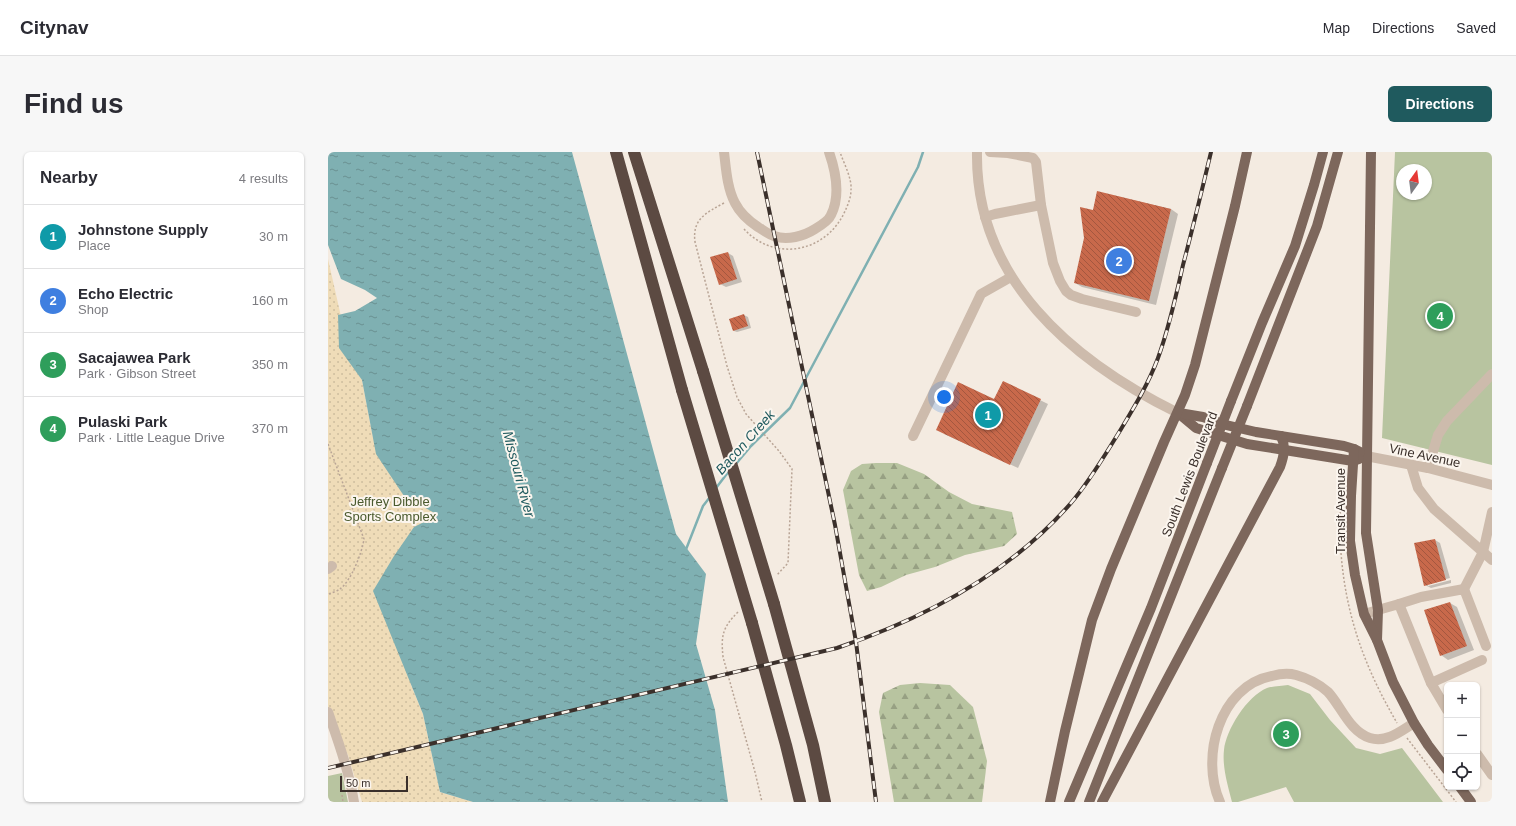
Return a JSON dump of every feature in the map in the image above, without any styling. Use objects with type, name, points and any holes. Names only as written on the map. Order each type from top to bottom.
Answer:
[{"type":"highway","points":[[616,152],[682,390],[752,623],[786,745],[800,802]]},
{"type":"highway","points":[[634,152],[774,604],[813,745],[825,802]]},
{"type":"main road","points":[[1050,802],[1065,731],[1092,620],[1129,526],[1178,412],[1190,380],[1202,340],[1247,152]]},
{"type":"main road","name":"South Lewis Boulevard","points":[[1069,802],[1151,608],[1262,323],[1295,246],[1323,152]]},
{"type":"main road","name":"South Lewis Boulevard","points":[[1089,802],[1248,406],[1318,226],[1338,152]]},
{"type":"main road","name":"Transit Avenue","points":[[1371,152],[1366,533],[1378,610],[1377,640]]},
{"type":"main road","points":[[1178,412],[1203,417],[1226,425],[1256,432],[1354,449]]},
{"type":"main road","points":[[1178,412],[1196,428],[1247,444],[1353,461],[1366,456]]},
{"type":"main road","points":[[1102,802],[1280,467],[1285,450],[1281,436]]},
{"type":"main road","name":"Transit Avenue","points":[[1354,449],[1350,496],[1350,541],[1355,575],[1364,614],[1377,640],[1392,682],[1428,745],[1444,766]]},
{"type":"main road","name":"Vine Avenue","points":[[1354,449],[1366,456]]},
{"type":"main road","points":[[1462,790],[1471,802]]},
{"type":"street","points":[[724,152],[729,184],[735,203],[742,214],[752,223],[775,237],[795,237],[808,234],[831,216],[836,200],[836,171],[830,152]]},
{"type":"street","points":[[977,152],[980,190],[985,217],[993,240],[1010,277],[1038,312],[1065,339],[1087,358],[1108,373],[1160,404],[1178,412]]},
{"type":"street","points":[[990,152],[1008,153],[1032,158],[1036,162],[1041,205],[1053,263],[1060,281],[1066,291],[1071,295],[1082,299],[1136,312]]},
{"type":"street","points":[[985,217],[1041,205]]},
{"type":"street","points":[[913,436],[981,294],[1010,277]]},
{"type":"street","points":[[1428,468],[1438,435],[1447,421],[1492,374]]},
{"type":"street","name":"Vine Avenue","points":[[1366,456],[1428,468],[1492,485]]},
{"type":"street","points":[[1411,465],[1418,488],[1434,509],[1492,560]]},
{"type":"street","points":[[1486,646],[1464,589],[1483,552],[1492,512]]},
{"type":"street","points":[[1364,614],[1422,598],[1464,589]]},
{"type":"street","points":[[1399,604],[1432,682],[1444,704]]},
{"type":"street","points":[[1432,682],[1482,660]]},
{"type":"street","points":[[1220,802],[1212,764],[1214,744],[1218,728],[1227,709],[1243,689],[1264,677],[1278,674],[1294,675],[1310,680],[1327,691],[1353,727],[1362,735],[1370,738],[1378,740],[1388,738],[1414,722]]},
{"type":"street","points":[[328,712],[352,790],[354,802]]},
{"type":"street","points":[[1480,760],[1492,775]]},
{"type":"path","points":[[741,226],[750,235],[765,244],[778,249],[798,249],[816,243],[831,233],[841,220],[847,206],[851,190],[848,172],[840,152]]},
{"type":"path","points":[[727,207],[724,202],[700,218],[694,234],[695,242],[727,366],[737,397],[746,414],[779,451]]},
{"type":"path","points":[[328,444],[364,539],[362,551],[347,579],[340,589],[328,594]]},
{"type":"green space","points":[[1395,152],[1492,152],[1492,465],[1382,438]]},
{"type":"green space","points":[[897,463],[924,474],[949,492],[972,504],[1012,512],[1017,534],[1004,546],[965,555],[935,567],[906,575],[881,587],[867,591],[859,575],[843,490],[851,471],[862,464]]},
{"type":"green space","points":[[920,683],[950,685],[973,707],[987,761],[982,802],[894,802],[879,712],[883,693],[900,685]]},
{"type":"green space","points":[[1288,685],[1310,694],[1330,720],[1356,748],[1380,754],[1402,748],[1443,802],[1294,802],[1286,787],[1238,802],[1232,802],[1224,763],[1224,750],[1233,724],[1245,706],[1259,692],[1269,687]]},
{"type":"green space","points":[[342,773],[348,802],[328,802],[328,776]]},
{"type":"sand","points":[[328,259],[347,343],[362,380],[373,438],[439,515],[411,685],[423,714],[440,792],[473,802],[362,802],[348,755],[328,715]]},
{"type":"water","name":"Missouri River","points":[[328,152],[572,152],[676,534],[706,574],[696,644],[715,710],[728,802],[473,802],[440,792],[423,714],[373,591],[414,527],[438,515],[404,496],[376,454],[362,380],[339,348],[338,315],[355,311],[377,298],[365,290],[341,279],[328,245]]},
{"type":"building","points":[[1097,191],[1171,209],[1149,301],[1074,283],[1084,238],[1080,207],[1093,210]]},
{"type":"building","points":[[728,252],[737,279],[719,285],[710,257]]},
{"type":"building","points":[[744,314],[748,326],[733,331],[729,319]]},
{"type":"building","points":[[1003,381],[1041,399],[1010,465],[936,430],[958,382],[994,399]]},
{"type":"building","points":[[1435,539],[1446,580],[1424,586],[1414,543]]},
{"type":"building","points":[[1450,602],[1467,646],[1440,656],[1424,610]]},
{"type":"waterway","name":"Bacon Creek","points":[[735,465],[751,446],[790,408],[918,167],[923,152]]},
{"type":"waterway","name":"Bacon Creek","points":[[716,488],[729,471]]},
{"type":"waterway","name":"Bacon Creek","points":[[685,552],[703,506],[710,497]]},
{"type":"railway","points":[[757,152],[835,525],[856,642],[876,802]]},
{"type":"railway","points":[[328,768],[837,648],[901,623],[933,608],[993,572],[1021,551],[1047,528],[1071,503],[1084,487],[1101,461],[1145,387],[1158,358],[1169,324],[1211,152]]},
{"type":"place","name":"Echo Electric","points":[[1119,261]]},
{"type":"place","name":"Pulaski Park","points":[[1440,316]]},
{"type":"place","name":"Johnstone Supply","points":[[988,415]]},
{"type":"place","name":"Sacajawea Park","points":[[1286,734]]},
{"type":"park label","name":"Jeffrey Dibble Sports Complex","points":[[390,508]]}]
